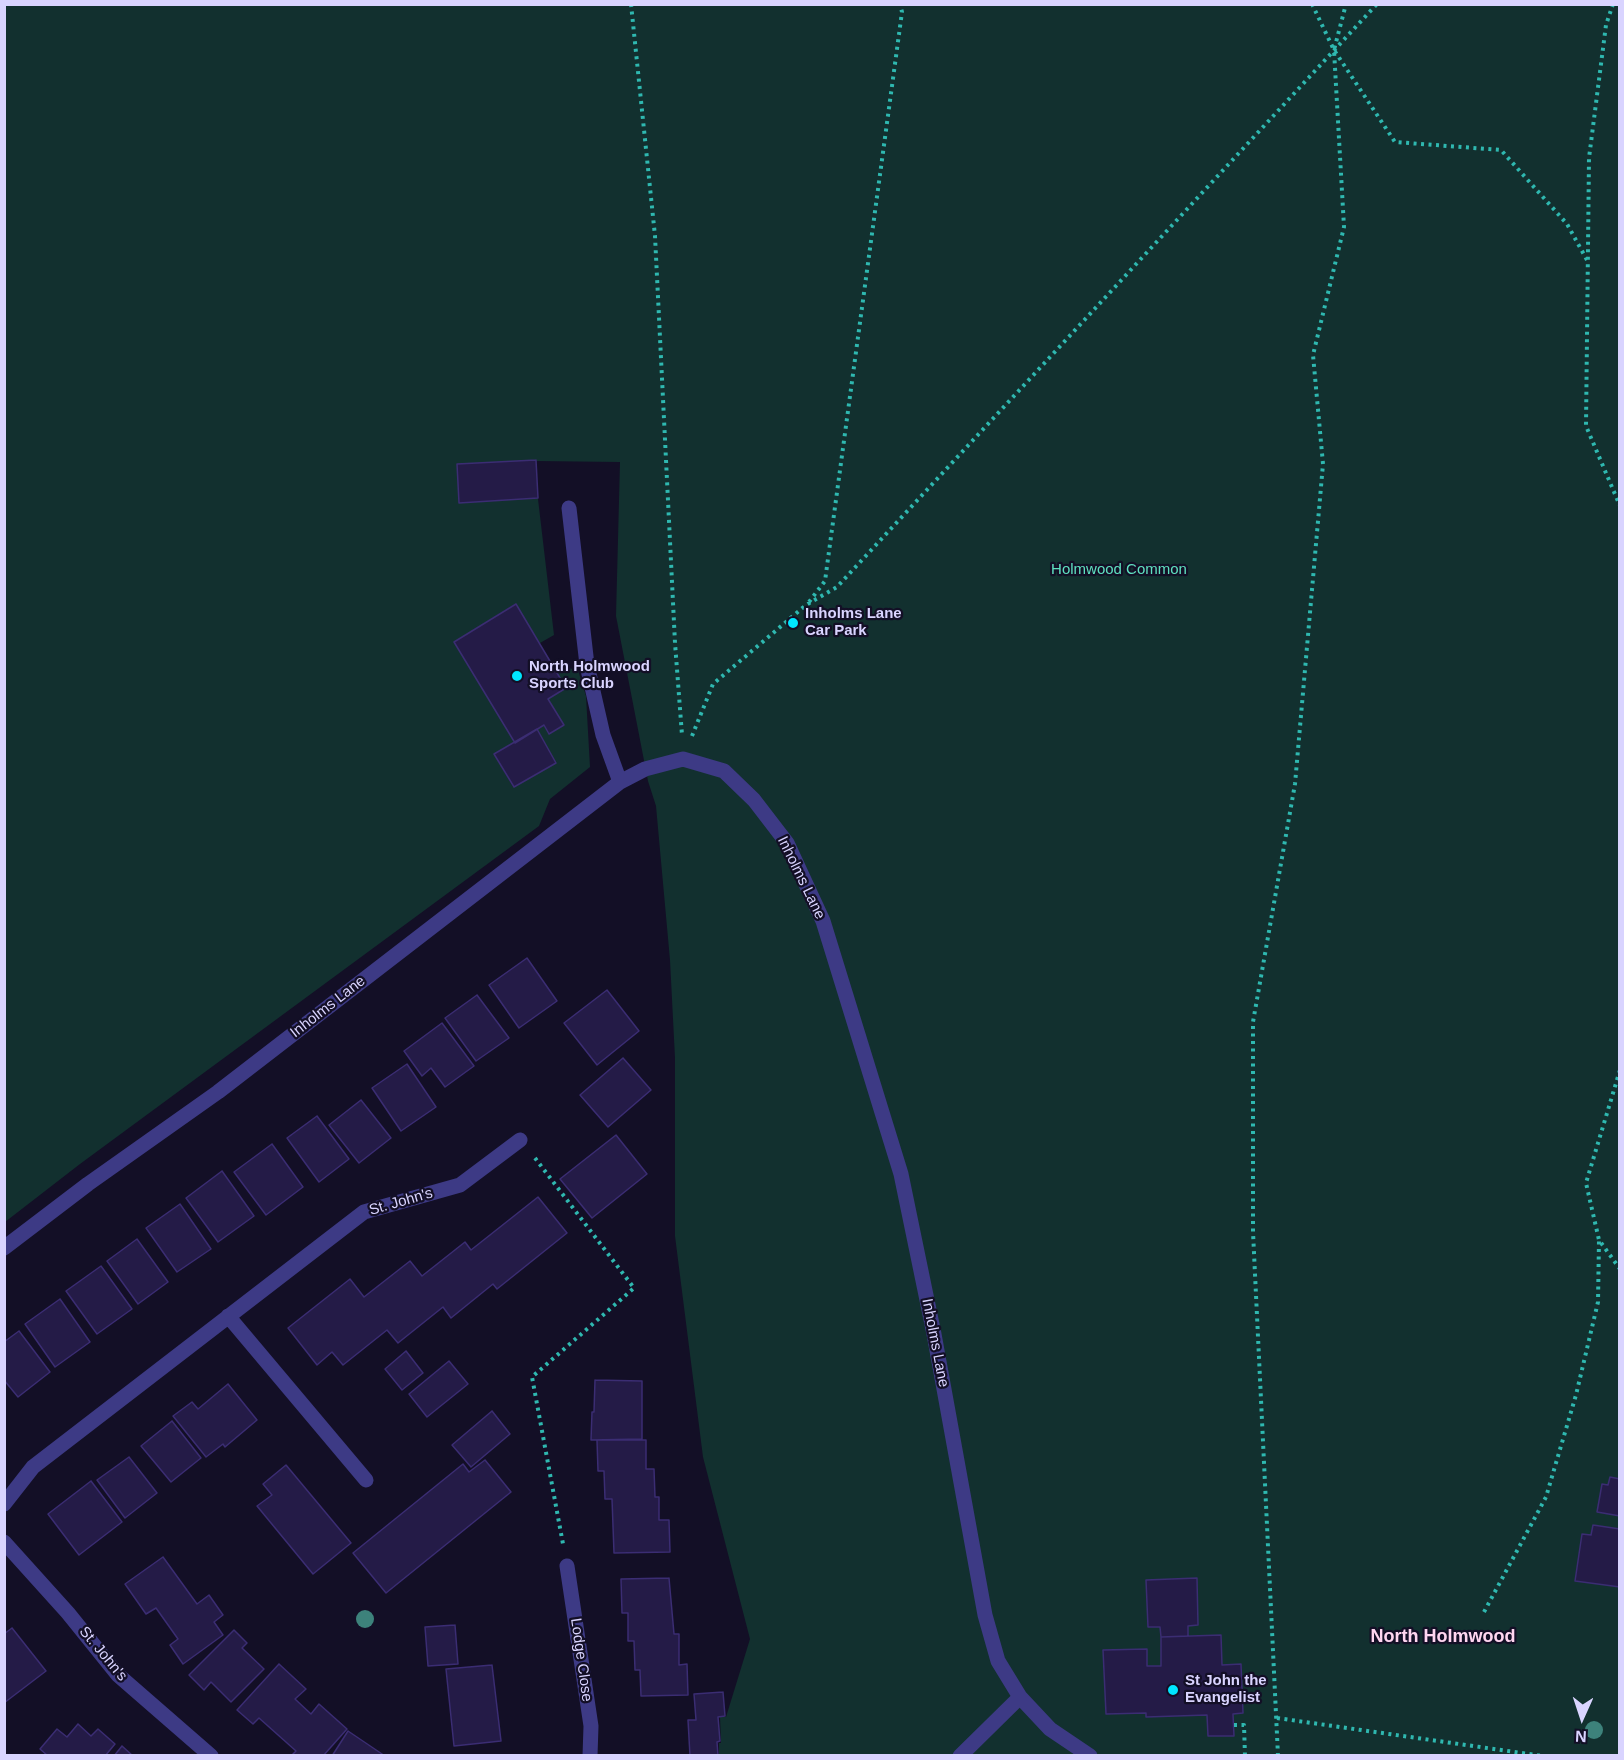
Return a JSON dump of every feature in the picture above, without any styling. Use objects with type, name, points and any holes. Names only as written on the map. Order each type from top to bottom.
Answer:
[{"type":"street","points":[[569,508],[587,666],[603,735],[620,782]]},
{"type":"street","name":"Inholms Lane","points":[[4,1248],[88,1184],[218,1092],[620,782],[645,769],[683,759],[724,771],[754,800],[787,843],[823,921],[901,1174],[934,1334],[985,1615],[998,1660],[1020,1696],[1050,1729],[1090,1755]]},
{"type":"street","name":"St. John's","points":[[4,1504],[33,1467],[364,1212],[460,1185],[520,1140]]},
{"type":"street","points":[[228,1316],[366,1480]]},
{"type":"street","name":"St. John's","points":[[4,1542],[68,1613],[117,1675],[211,1755]]},
{"type":"street","name":"Lodge Close","points":[[567,1566],[591,1726],[590,1755]]},
{"type":"street","points":[[960,1755],[1020,1696]]},
{"type":"path","points":[[631,4],[655,236],[683,759]]},
{"type":"path","points":[[806,605],[825,581],[900,24],[900,4]]},
{"type":"path","points":[[1312,4],[1334,50],[1395,142],[1501,150],[1567,224],[1588,261]]},
{"type":"path","points":[[1278,1755],[1253,1232],[1253,1022],[1295,784],[1323,465],[1313,355],[1344,226],[1334,50],[1346,4]]},
{"type":"path","points":[[683,759],[713,684],[806,605],[837,586],[1377,4]]},
{"type":"path","points":[[1612,4],[1606,25],[1589,158],[1586,426],[1620,506]]},
{"type":"path","points":[[1484,1612],[1546,1497],[1576,1395],[1598,1302],[1599,1240],[1586,1183],[1620,1070]]},
{"type":"path","points":[[520,1140],[634,1288],[532,1377],[567,1566]]},
{"type":"path","points":[[1599,1240],[1620,1269]]},
{"type":"path","points":[[1277,1718],[1543,1755]]},
{"type":"path","points":[[1234,1725],[1244,1725],[1245,1755]]},
{"type":"green space","name":"Holmwood Common","points":[[5,5],[1619,5],[1619,1755],[719,1755],[720,1717],[726,1717],[750,1639],[703,1457],[675,1236],[675,1058],[670,960],[656,806],[648,781],[616,616],[620,462],[536,461],[538,499],[554,635],[540,643],[515,604],[454,642],[515,743],[494,754],[513,787],[556,763],[537,729],[544,725],[549,734],[564,725],[548,699],[566,688],[552,665],[578,670],[586,696],[590,767],[550,799],[539,826],[80,1164],[5,1222]]},
{"type":"building","points":[[536,460],[538,498],[459,503],[457,464]]},
{"type":"building","name":"North Holmwood Sports Club","points":[[516,604],[566,688],[548,699],[564,725],[549,734],[544,725],[515,743],[454,642]]},
{"type":"building","points":[[537,729],[556,763],[514,787],[494,754]]},
{"type":"building","points":[[527,958],[557,1001],[519,1028],[489,985]]},
{"type":"building","points":[[607,990],[639,1031],[597,1065],[564,1023]]},
{"type":"building","points":[[477,995],[509,1038],[476,1061],[445,1018]]},
{"type":"building","points":[[442,1023],[474,1066],[445,1087],[431,1068],[422,1076],[404,1051]]},
{"type":"building","points":[[623,1058],[651,1090],[608,1127],[580,1095]]},
{"type":"building","points":[[407,1064],[436,1107],[401,1131],[372,1088]]},
{"type":"building","points":[[361,1100],[391,1138],[359,1163],[329,1125]]},
{"type":"building","points":[[317,1116],[349,1159],[319,1182],[287,1138]]},
{"type":"building","points":[[616,1135],[647,1174],[592,1218],[560,1179]]},
{"type":"building","points":[[272,1144],[303,1187],[266,1215],[234,1172]]},
{"type":"building","points":[[222,1171],[254,1216],[218,1242],[186,1198]]},
{"type":"building","points":[[538,1197],[567,1233],[497,1289],[493,1284],[451,1318],[443,1307],[398,1343],[387,1330],[343,1365],[332,1352],[317,1365],[288,1328],[350,1279],[364,1297],[410,1261],[422,1276],[465,1242],[471,1250]]},
{"type":"building","points":[[180,1204],[211,1249],[177,1272],[146,1228]]},
{"type":"building","points":[[137,1239],[168,1282],[138,1304],[107,1261]]},
{"type":"building","points":[[101,1266],[132,1309],[97,1334],[66,1291]]},
{"type":"building","points":[[60,1299],[90,1342],[55,1367],[25,1324]]},
{"type":"building","points":[[19,1331],[50,1372],[18,1397],[4,1380],[4,1342]]},
{"type":"building","points":[[406,1351],[423,1373],[402,1390],[385,1369]]},
{"type":"building","points":[[449,1361],[468,1384],[427,1417],[409,1394]]},
{"type":"building","points":[[595,1380],[642,1381],[642,1439],[591,1440]]},
{"type":"building","points":[[228,1384],[257,1420],[225,1447],[223,1444],[206,1457],[173,1416],[192,1402],[198,1409]]},
{"type":"building","points":[[492,1411],[510,1434],[471,1467],[452,1445]]},
{"type":"building","points":[[172,1421],[201,1458],[171,1482],[141,1446]]},
{"type":"building","points":[[597,1440],[646,1440],[646,1469],[654,1469],[655,1497],[659,1497],[659,1520],[669,1520],[670,1552],[614,1553],[612,1499],[605,1499],[604,1471],[598,1471]]},
{"type":"building","points":[[129,1457],[157,1493],[125,1518],[97,1480]]},
{"type":"building","points":[[485,1460],[511,1492],[386,1593],[353,1553],[463,1464],[469,1472]]},
{"type":"building","points":[[286,1465],[351,1543],[313,1574],[257,1506],[272,1495],[263,1484]]},
{"type":"building","points":[[1610,1477],[1620,1479],[1620,1516],[1597,1512],[1602,1484],[1608,1485]]},
{"type":"building","points":[[91,1481],[122,1522],[79,1555],[48,1514]]},
{"type":"building","points":[[1593,1525],[1620,1529],[1620,1587],[1575,1581],[1582,1534],[1591,1535]]},
{"type":"building","points":[[163,1557],[197,1604],[209,1595],[223,1615],[214,1622],[223,1635],[183,1664],[170,1645],[178,1639],[156,1608],[146,1614],[125,1584]]},
{"type":"building","points":[[669,1578],[674,1634],[679,1634],[679,1665],[687,1664],[688,1695],[641,1696],[640,1670],[635,1670],[634,1641],[628,1641],[628,1613],[622,1613],[621,1579]]},
{"type":"building","points":[[1197,1578],[1198,1625],[1188,1626],[1188,1636],[1161,1637],[1160,1627],[1148,1627],[1146,1580]]},
{"type":"building","points":[[455,1625],[458,1664],[428,1666],[425,1627]]},
{"type":"building","points":[[12,1628],[46,1671],[4,1703],[4,1634]]},
{"type":"building","points":[[234,1630],[247,1643],[242,1648],[264,1669],[231,1702],[211,1682],[204,1690],[189,1675]]},
{"type":"building","name":"St John the Evangelist","points":[[1221,1635],[1222,1665],[1241,1664],[1243,1713],[1233,1714],[1234,1736],[1208,1736],[1207,1715],[1146,1717],[1146,1713],[1106,1714],[1103,1650],[1147,1649],[1147,1666],[1161,1666],[1161,1637]]},
{"type":"building","points":[[279,1664],[306,1689],[295,1699],[311,1714],[319,1704],[347,1729],[323,1756],[291,1756],[296,1751],[259,1718],[253,1724],[237,1710]]},
{"type":"building","points":[[492,1665],[501,1741],[454,1746],[446,1669]]},
{"type":"building","points":[[723,1692],[725,1716],[718,1717],[720,1741],[717,1742],[718,1756],[690,1756],[688,1720],[696,1720],[694,1694]]},
{"type":"building","points":[[78,1724],[91,1736],[98,1729],[115,1744],[105,1756],[48,1756],[40,1749],[57,1729],[67,1737]]},
{"type":"building","points":[[348,1731],[385,1756],[332,1756]]},
{"type":"building","points":[[122,1746],[133,1756],[114,1756]]},
{"type":"place","name":"Inholms Lane Car Park","points":[[793,623]]},
{"type":"place","name":"North Holmwood Sports Club","points":[[517,676]]},
{"type":"place","name":"St John the Evangelist","points":[[1173,1690]]},
{"type":"district","name":"North Holmwood","points":[[1443,1637]]}]
